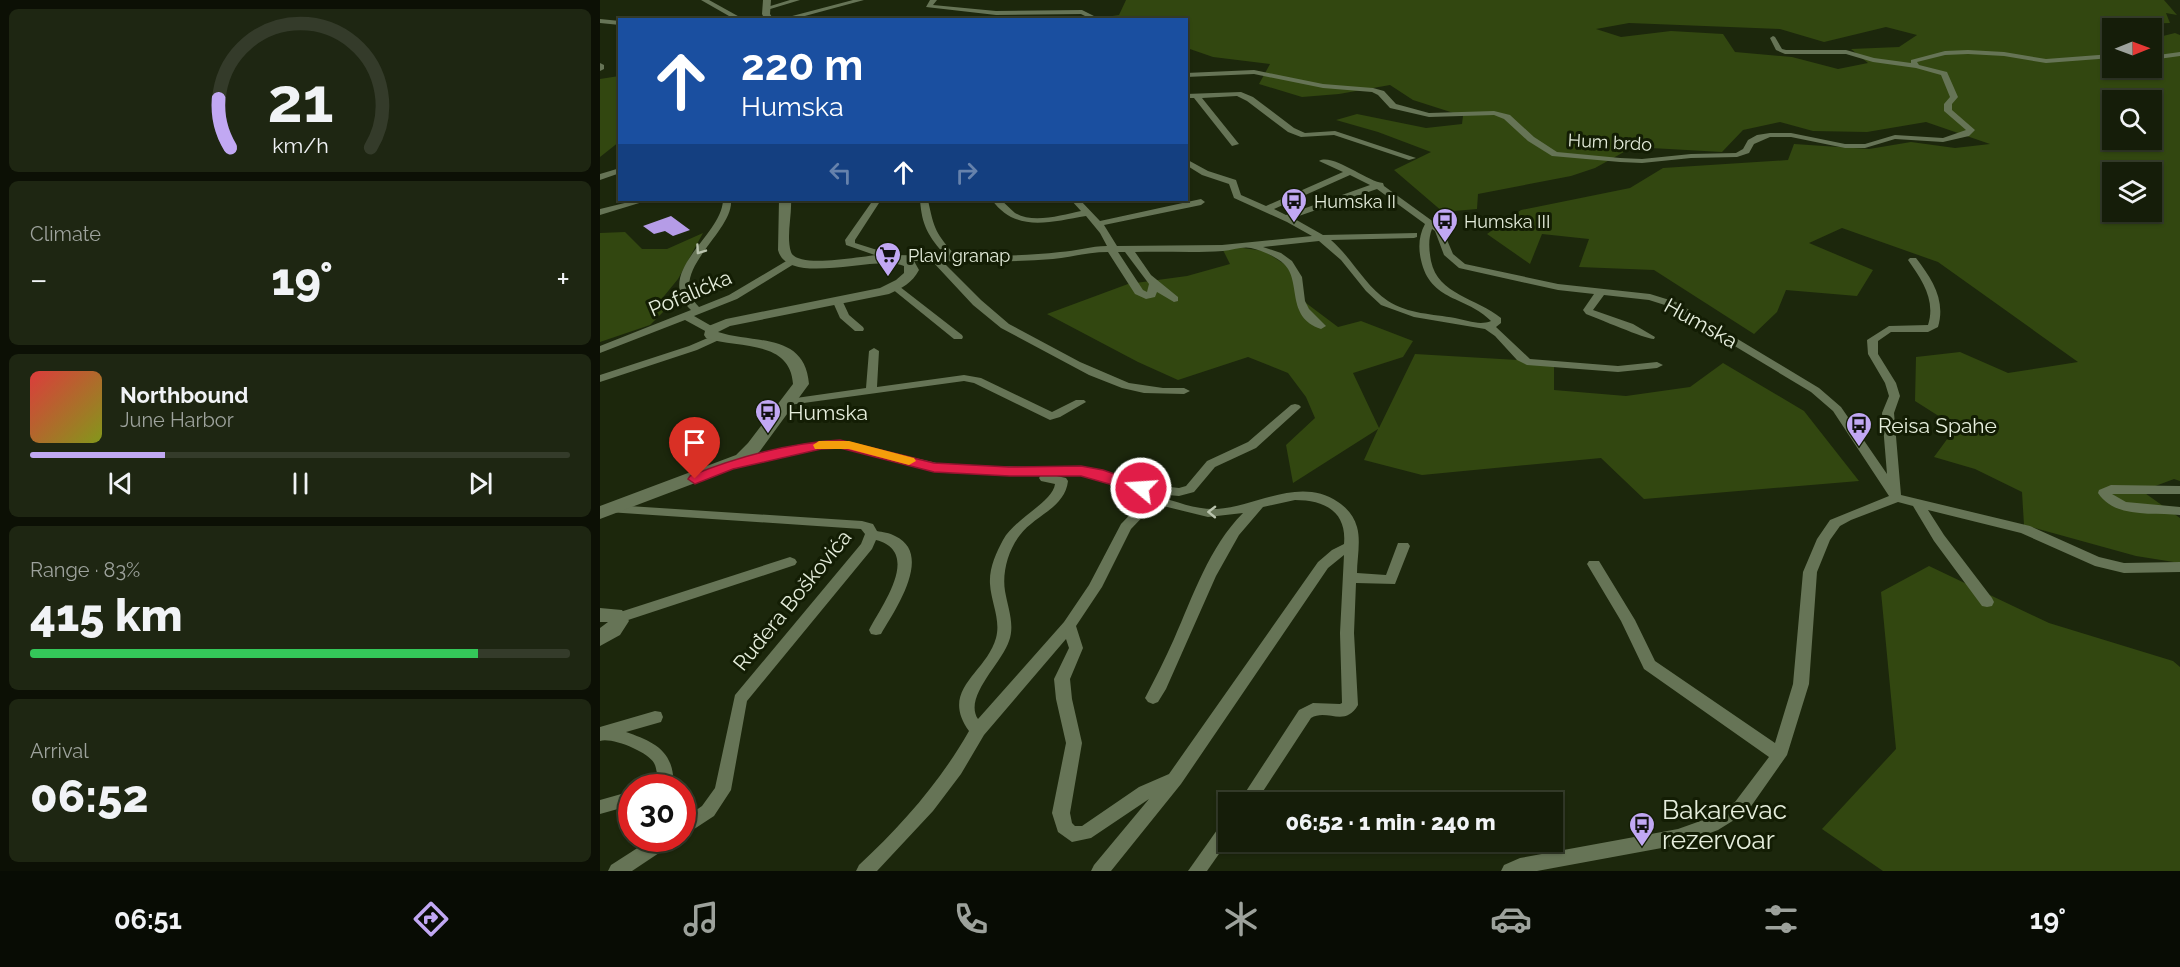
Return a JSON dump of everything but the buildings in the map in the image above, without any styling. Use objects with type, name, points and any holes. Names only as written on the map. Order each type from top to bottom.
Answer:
[{"type":"street","points":[[704,0],[738,18]]},
{"type":"street","points":[[767,4],[797,0]]},
{"type":"street","points":[[788,18],[861,0]]},
{"type":"street","points":[[934,0],[928,6],[989,13],[1082,12],[1090,16],[1088,18]]},
{"type":"street","points":[[982,18],[989,13]]},
{"type":"street","points":[[600,21],[618,23]]},
{"type":"street","points":[[1773,38],[1779,50],[1785,52],[1846,52],[1874,60],[1917,66]]},
{"type":"street","points":[[1917,66],[1913,61],[1945,53],[2004,54],[2046,61],[2102,57]]},
{"type":"street","points":[[2162,56],[2180,54]]},
{"type":"street","points":[[600,64],[600,69]]},
{"type":"street","name":"Hum brdo","points":[[1188,75],[1254,72],[1323,86],[1373,90],[1381,93],[1394,106],[1429,115],[1494,113],[1507,117],[1531,139],[1555,154],[1642,161],[1690,156],[1737,155],[1746,151],[1751,142],[1770,135],[1791,135],[1845,146],[1865,146],[1895,138],[1943,140],[1957,137],[1971,130],[1948,111],[1948,104],[1954,97],[1944,74],[1917,66]]},
{"type":"street","points":[[1188,96],[1238,94],[1250,99],[1291,130],[1304,135],[1335,133],[1412,158]]},
{"type":"street","points":[[1196,95],[1235,144]]},
{"type":"street","name":"Humska","points":[[1323,160],[1380,185],[1412,207],[1429,225],[1439,230],[1445,252],[1451,261],[1461,266],[1558,287],[1650,297],[1672,304],[1815,390],[1837,409],[1896,497]]},
{"type":"street","points":[[1188,162],[1205,173],[1233,182],[1237,196],[1306,227],[1341,252],[1377,297],[1386,303],[1424,316],[1487,326],[1499,332],[1514,354],[1527,362],[1617,369],[1657,365]]},
{"type":"street","points":[[600,177],[618,171]]},
{"type":"street","points":[[1266,209],[1352,171]]},
{"type":"street","points":[[1285,218],[1380,185]]},
{"type":"street","points":[[600,212],[641,201]]},
{"type":"street","points":[[698,311],[693,308],[683,286],[687,271],[723,218],[727,209],[727,201]]},
{"type":"street","points":[[785,201],[784,250],[791,262],[813,264],[892,258],[1042,257],[1090,249],[1251,246],[1321,238],[1414,235]]},
{"type":"street","points":[[600,379],[693,348],[726,323],[896,286],[909,276],[912,270],[909,264],[851,245],[850,240],[874,201]]},
{"type":"street","points":[[924,201],[928,224],[933,236],[940,247],[950,253],[954,259]]},
{"type":"street","points":[[997,201],[1013,216],[1021,219],[1048,219],[1087,213]]},
{"type":"street","points":[[1076,201],[1098,224],[1114,248],[1113,253],[1139,292],[1146,296],[1151,295],[1154,284]]},
{"type":"street","points":[[1098,224],[1201,202]]},
{"type":"street","points":[[1429,225],[1423,236],[1425,263],[1431,279],[1455,297],[1492,314],[1497,320],[1496,323],[1487,326]]},
{"type":"street","points":[[1251,246],[1289,262],[1295,271],[1301,307],[1308,318],[1321,326]]},
{"type":"street","points":[[1128,248],[1135,261],[1154,284],[1174,299]]},
{"type":"street","points":[[935,259],[1007,327],[1075,365],[1117,384],[1161,393],[1184,391]]},
{"type":"street","points":[[1896,497],[1888,413],[1896,403],[1896,393],[1873,353],[1872,340],[1889,329],[1933,327],[1936,321],[1932,286],[1913,260]]},
{"type":"street","name":"Pofalićka","points":[[600,350],[749,289],[791,262]]},
{"type":"street","points":[[896,286],[958,337]]},
{"type":"street","points":[[1599,293],[1588,310],[1650,337]]},
{"type":"street","points":[[837,300],[844,316],[859,329]]},
{"type":"street","points":[[685,316],[714,334],[770,346],[788,353],[796,361],[800,370],[801,384],[789,402],[747,454],[729,465]]},
{"type":"street","points":[[871,391],[874,351]]},
{"type":"street","points":[[789,402],[964,378],[977,380],[1050,416],[1080,402]]},
{"type":"street","points":[[1141,488],[1179,492],[1190,489],[1211,464],[1252,445],[1295,407]]},
{"type":"street","points":[[606,511],[729,465],[821,445],[840,444],[934,468],[1081,471],[1098,474],[1141,488],[1152,494],[1153,500]]},
{"type":"street","points":[[978,730],[966,711],[966,703],[973,687],[996,656],[1004,635],[997,582],[1001,561],[1016,530],[1052,502],[1063,485],[1059,479],[1026,476],[1009,471]]},
{"type":"street","points":[[2180,490],[2111,489],[2104,493],[2109,501],[2122,506],[2180,511]]},
{"type":"street","points":[[1153,500],[1214,513],[1289,497],[1310,497],[1331,502],[1348,517],[1352,531],[1347,633],[1350,705],[1343,711],[1313,709],[1305,714],[1254,792]]},
{"type":"street","points":[[1510,871],[1520,866],[1678,837],[1712,825],[1741,807],[1779,755],[1801,684],[1810,572],[1815,555],[1835,523],[1846,517],[1896,497],[1919,505],[2025,529],[2095,561],[2124,568],[2180,567]]},
{"type":"street","points":[[865,871],[902,837],[965,755],[978,730],[1069,626],[1095,587],[1126,527],[1153,500]]},
{"type":"street","points":[[1153,698],[1221,549],[1244,518],[1258,505]]},
{"type":"street","points":[[1919,505],[1939,538],[1987,602]]},
{"type":"street","name":"Ruđera Boškovića","points":[[606,511],[862,525],[868,527],[872,534],[867,546],[740,699],[723,790],[708,811],[696,820]]},
{"type":"street","points":[[872,534],[889,536],[896,541],[904,552],[907,565],[896,593],[876,630]]},
{"type":"street","points":[[1100,871],[1175,779],[1323,565],[1337,553],[1352,546]]},
{"type":"street","points":[[1350,578],[1390,580],[1403,546]]},
{"type":"street","points":[[600,638],[613,630],[609,616],[790,562]]},
{"type":"street","points":[[1594,564],[1628,620],[1649,665],[1779,755]]},
{"type":"street","points":[[1069,626],[1076,648],[1064,674],[1062,687],[1074,743],[1061,813],[1064,827],[1072,834],[1085,833],[1145,792],[1175,779]]},
{"type":"street","points":[[605,733],[655,717]]},
{"type":"street","points":[[605,733],[653,751],[662,759],[665,774]]},
{"type":"street","points":[[600,807],[618,802]]},
{"type":"street","points":[[1197,871],[1218,842]]},
{"type":"street","points":[[617,871],[646,852]]},
{"type":"green space","points":[[1126,0],[2164,0],[2177,15],[2166,13],[2170,23],[2162,23],[2162,18],[2102,18],[2102,78],[2162,78],[2162,36],[2175,33],[2180,35],[2180,481],[2174,479],[2142,491],[2180,518],[2180,563],[2136,556],[2024,525],[2022,492],[1975,469],[1934,457],[1956,427],[1915,401],[1916,357],[1960,352],[2008,373],[2078,362],[1938,262],[1842,228],[1809,243],[1873,270],[1857,296],[1786,290],[1777,312],[1754,334],[1654,270],[1579,267],[1589,239],[1542,234],[1530,264],[1487,234],[1521,210],[1630,188],[1663,168],[1788,160],[1794,144],[1869,149],[1911,142],[1955,148],[1990,144],[1926,122],[1867,132],[1813,131],[1780,122],[1743,130],[1722,152],[1633,147],[1595,168],[1571,176],[1478,194],[1477,209],[1443,212],[1394,170],[1431,152],[1378,132],[1336,120],[1357,114],[1426,128],[1462,124],[1463,116],[1413,100],[1390,85],[1339,94],[1302,97],[1259,84],[1270,64],[1213,57],[1188,48],[1188,18],[1099,18],[1119,15]],"holes":[[[1629,23],[1780,29],[1824,42],[1886,27],[1917,35],[1899,47],[1851,49],[1868,63],[1838,69],[1792,57],[1735,52],[1723,34],[1671,31],[1621,37],[1596,29]]]},
{"type":"green space","points":[[618,76],[618,143],[600,157],[600,79]]},
{"type":"green space","points":[[625,232],[642,249],[667,249],[703,233],[678,279],[660,301],[663,312],[650,325],[600,342],[600,233]]},
{"type":"green space","points":[[1236,247],[1264,251],[1295,271],[1298,297],[1338,327],[1361,321],[1413,341],[1403,357],[1353,373],[1379,428],[1415,354],[1554,362],[1554,390],[1626,396],[1690,387],[1723,363],[1804,411],[1859,481],[1644,499],[1601,458],[1422,475],[1364,460],[1378,429],[1293,483],[1286,445],[1315,418],[1306,397],[1288,373],[1248,357],[1178,380],[1138,362],[1047,314],[1128,284],[1187,276],[1230,264],[1222,248]]},
{"type":"green space","points":[[1929,566],[2049,623],[2173,661],[2180,667],[2180,871],[1883,871],[1822,829],[1896,749],[1881,592]]},
{"type":"slow traffic","points":[[819,445],[856,446],[909,461]]},
{"type":"place","name":"Humska II","points":[[1294,224]]},
{"type":"place","name":"Humska III","points":[[1445,244]]},
{"type":"place","name":"Plavi granap","points":[[888,278]]},
{"type":"place","name":"Humska","points":[[768,435]]},
{"type":"place","name":"Reisa Spahe","points":[[1859,448]]},
{"type":"place","name":"Bakarevac rezervoar","points":[[1642,848]]},
{"type":"route","points":[[695,479],[729,465],[821,445],[840,444],[856,446],[934,468],[1081,471],[1141,488]]}]
